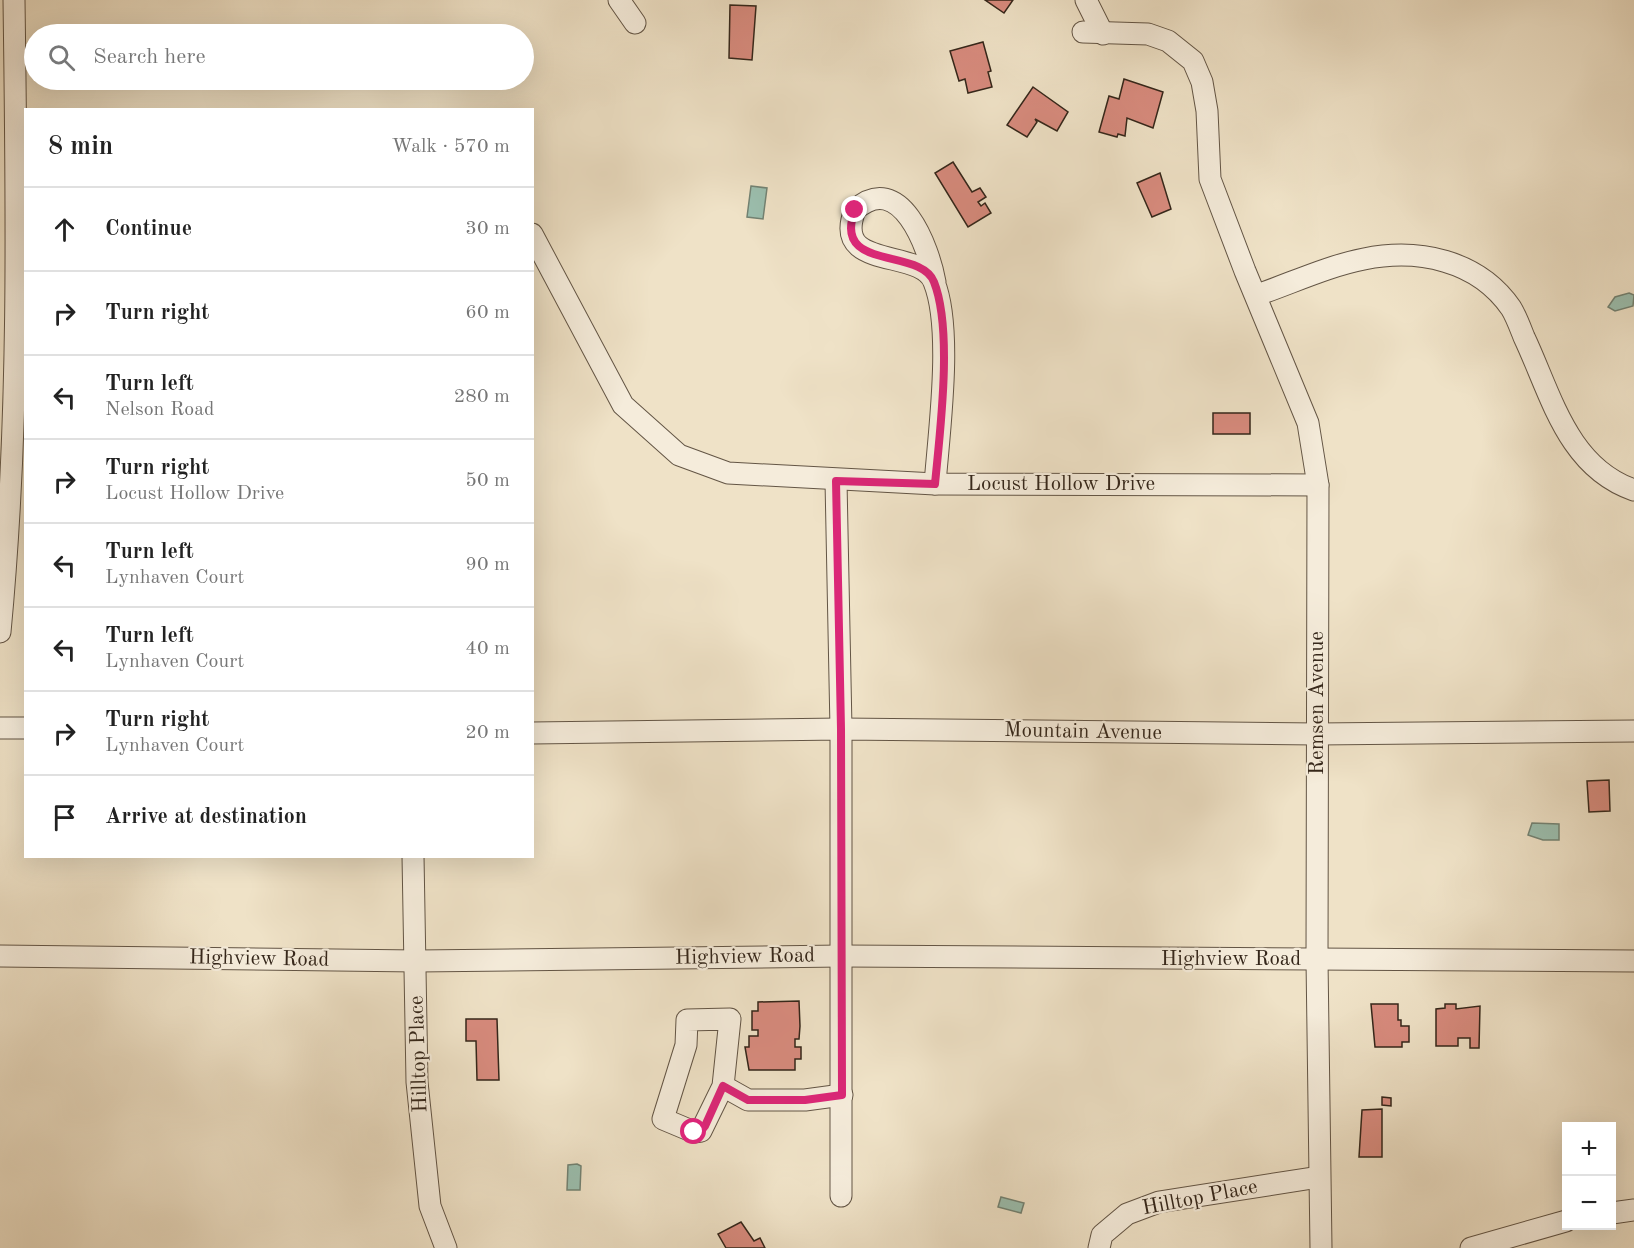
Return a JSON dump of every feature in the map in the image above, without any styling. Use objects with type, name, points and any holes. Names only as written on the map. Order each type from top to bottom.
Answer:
[{"type":"street","points":[[0,632],[6,459],[8,92],[14,0]]},
{"type":"street","points":[[619,0],[634,23]]},
{"type":"street","name":"Remsen Avenue","points":[[1086,0],[1093,33],[1148,34],[1168,40],[1193,61],[1202,82],[1207,111],[1210,179],[1245,271],[1257,295],[1308,423],[1318,485],[1317,960],[1318,1177],[1321,1248]]},
{"type":"street","name":"Locust Hollow Drive","points":[[534,238],[624,405],[679,455],[728,473],[836,481],[935,484],[1318,485]]},
{"type":"street","points":[[1257,295],[1364,259],[1410,254],[1455,263],[1486,282],[1511,308],[1557,418],[1587,460],[1619,485],[1634,490]]},
{"type":"street","points":[[934,282],[942,315],[943,392],[935,484]]},
{"type":"street","points":[[836,481],[841,729],[841,1196]]},
{"type":"street","points":[[0,728],[24,728]]},
{"type":"street","name":"Mountain Avenue","points":[[534,733],[841,729],[1317,734],[1634,730]]},
{"type":"street","name":"Hilltop Place","points":[[414,858],[420,1104],[430,1206],[446,1248]]},
{"type":"street","name":"Highview Road","points":[[0,956],[417,961],[842,956],[1634,961]]},
{"type":"street","points":[[730,1019],[723,1086],[701,1131],[694,1132],[663,1119],[686,1045],[687,1020],[730,1019]]},
{"type":"street","points":[[723,1086],[748,1100],[805,1100],[842,1095]]},
{"type":"street","name":"Hilltop Place","points":[[1099,1248],[1102,1235],[1127,1214],[1159,1202],[1318,1177]]},
{"type":"street","points":[[1616,1212],[1634,1210]]},
{"type":"street","points":[[1471,1248],[1504,1243],[1562,1222]]},
{"type":"shaded area","points":[[751,186],[767,188],[763,219],[747,217]]},
{"type":"shaded area","points":[[1629,293],[1634,295],[1633,306],[1615,311],[1608,307],[1615,297]]},
{"type":"shaded area","points":[[1532,823],[1559,824],[1559,840],[1543,840],[1528,835]]},
{"type":"shaded area","points":[[568,1165],[581,1166],[580,1190],[567,1190]]},
{"type":"shaded area","points":[[1001,1197],[1024,1203],[1021,1213],[998,1207]]},
{"type":"building","points":[[985,0],[1013,0],[1004,13]]},
{"type":"building","points":[[730,5],[756,6],[752,60],[729,58]]},
{"type":"building","points":[[983,42],[991,71],[988,72],[992,87],[968,93],[965,79],[959,81],[950,51]]},
{"type":"building","points":[[1124,79],[1163,92],[1153,128],[1127,118],[1125,136],[1118,134],[1117,137],[1099,132],[1109,96],[1119,99]]},
{"type":"building","points":[[1033,87],[1068,112],[1057,131],[1035,119],[1037,122],[1027,137],[1007,125]]},
{"type":"building","points":[[953,162],[972,192],[980,188],[986,197],[978,202],[981,206],[985,203],[991,213],[968,227],[935,173]]},
{"type":"building","points":[[1160,173],[1171,209],[1152,217],[1137,183]]},
{"type":"building","points":[[1213,413],[1250,413],[1250,434],[1213,434]]},
{"type":"building","points":[[1609,780],[1610,811],[1589,812],[1587,781]]},
{"type":"building","points":[[799,1001],[799,1039],[795,1039],[795,1047],[801,1047],[801,1059],[795,1059],[795,1070],[749,1070],[745,1047],[749,1047],[749,1036],[758,1036],[758,1030],[752,1030],[752,1011],[758,1011],[758,1002]]},
{"type":"building","points":[[1371,1004],[1398,1004],[1398,1020],[1401,1020],[1401,1026],[1409,1026],[1409,1042],[1402,1042],[1402,1047],[1375,1047]]},
{"type":"building","points":[[1445,1004],[1456,1004],[1456,1009],[1480,1006],[1479,1048],[1470,1048],[1470,1038],[1458,1038],[1458,1046],[1436,1046],[1436,1009],[1445,1008]]},
{"type":"building","points":[[466,1019],[497,1019],[499,1080],[477,1080],[476,1041],[466,1041]]},
{"type":"building","points":[[1382,1097],[1391,1098],[1391,1106],[1382,1105]]},
{"type":"building","points":[[1382,1109],[1382,1157],[1359,1157],[1362,1110]]},
{"type":"building","points":[[741,1222],[754,1241],[760,1238],[765,1248],[726,1248],[718,1234]]},
{"type":"route","points":[[694,1132],[701,1131],[705,1126],[723,1086],[748,1100],[805,1100],[842,1095],[841,729],[836,481],[935,484],[943,392],[942,315],[934,282],[921,268],[879,257],[860,247],[852,229],[851,220],[855,210]]}]
